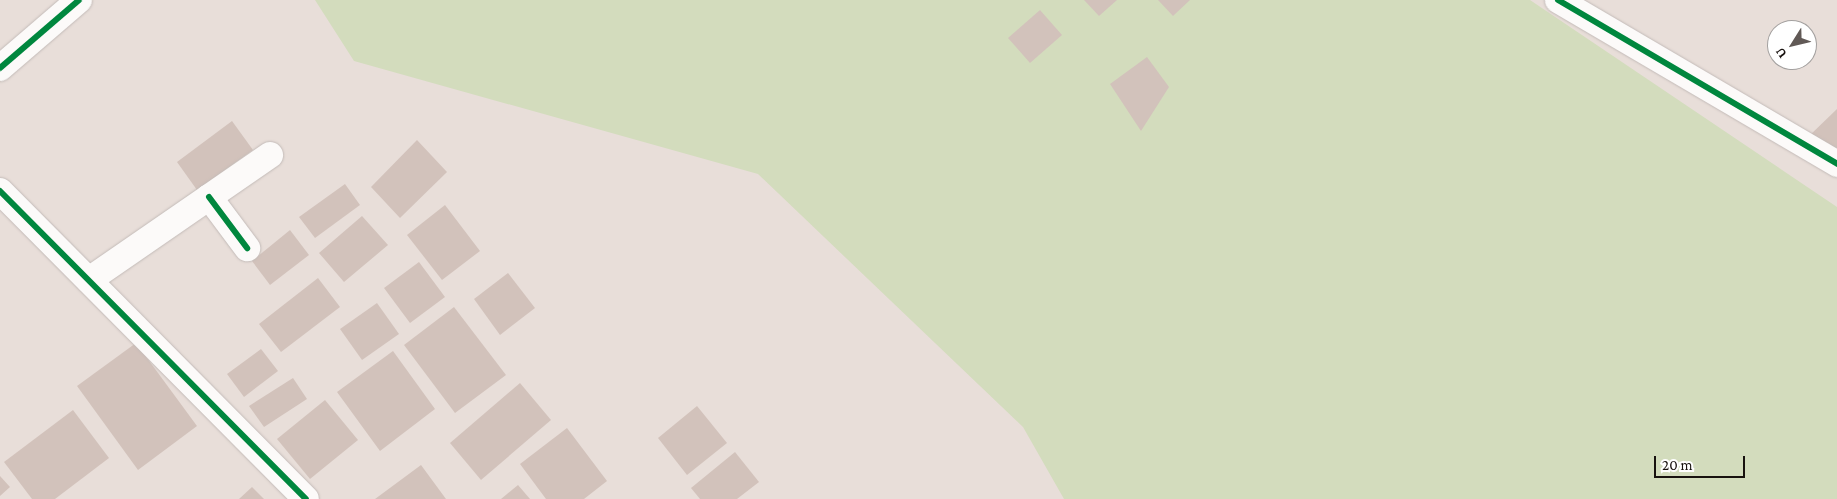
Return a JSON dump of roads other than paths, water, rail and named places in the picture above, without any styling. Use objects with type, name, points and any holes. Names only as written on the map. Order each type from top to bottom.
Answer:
[{"type":"street","points":[[0,68],[79,0]]},
{"type":"street","points":[[1558,0],[1837,164]]},
{"type":"street","points":[[89,280],[270,156]]},
{"type":"street","points":[[0,191],[306,499]]},
{"type":"street","points":[[209,197],[246,248]]}]
